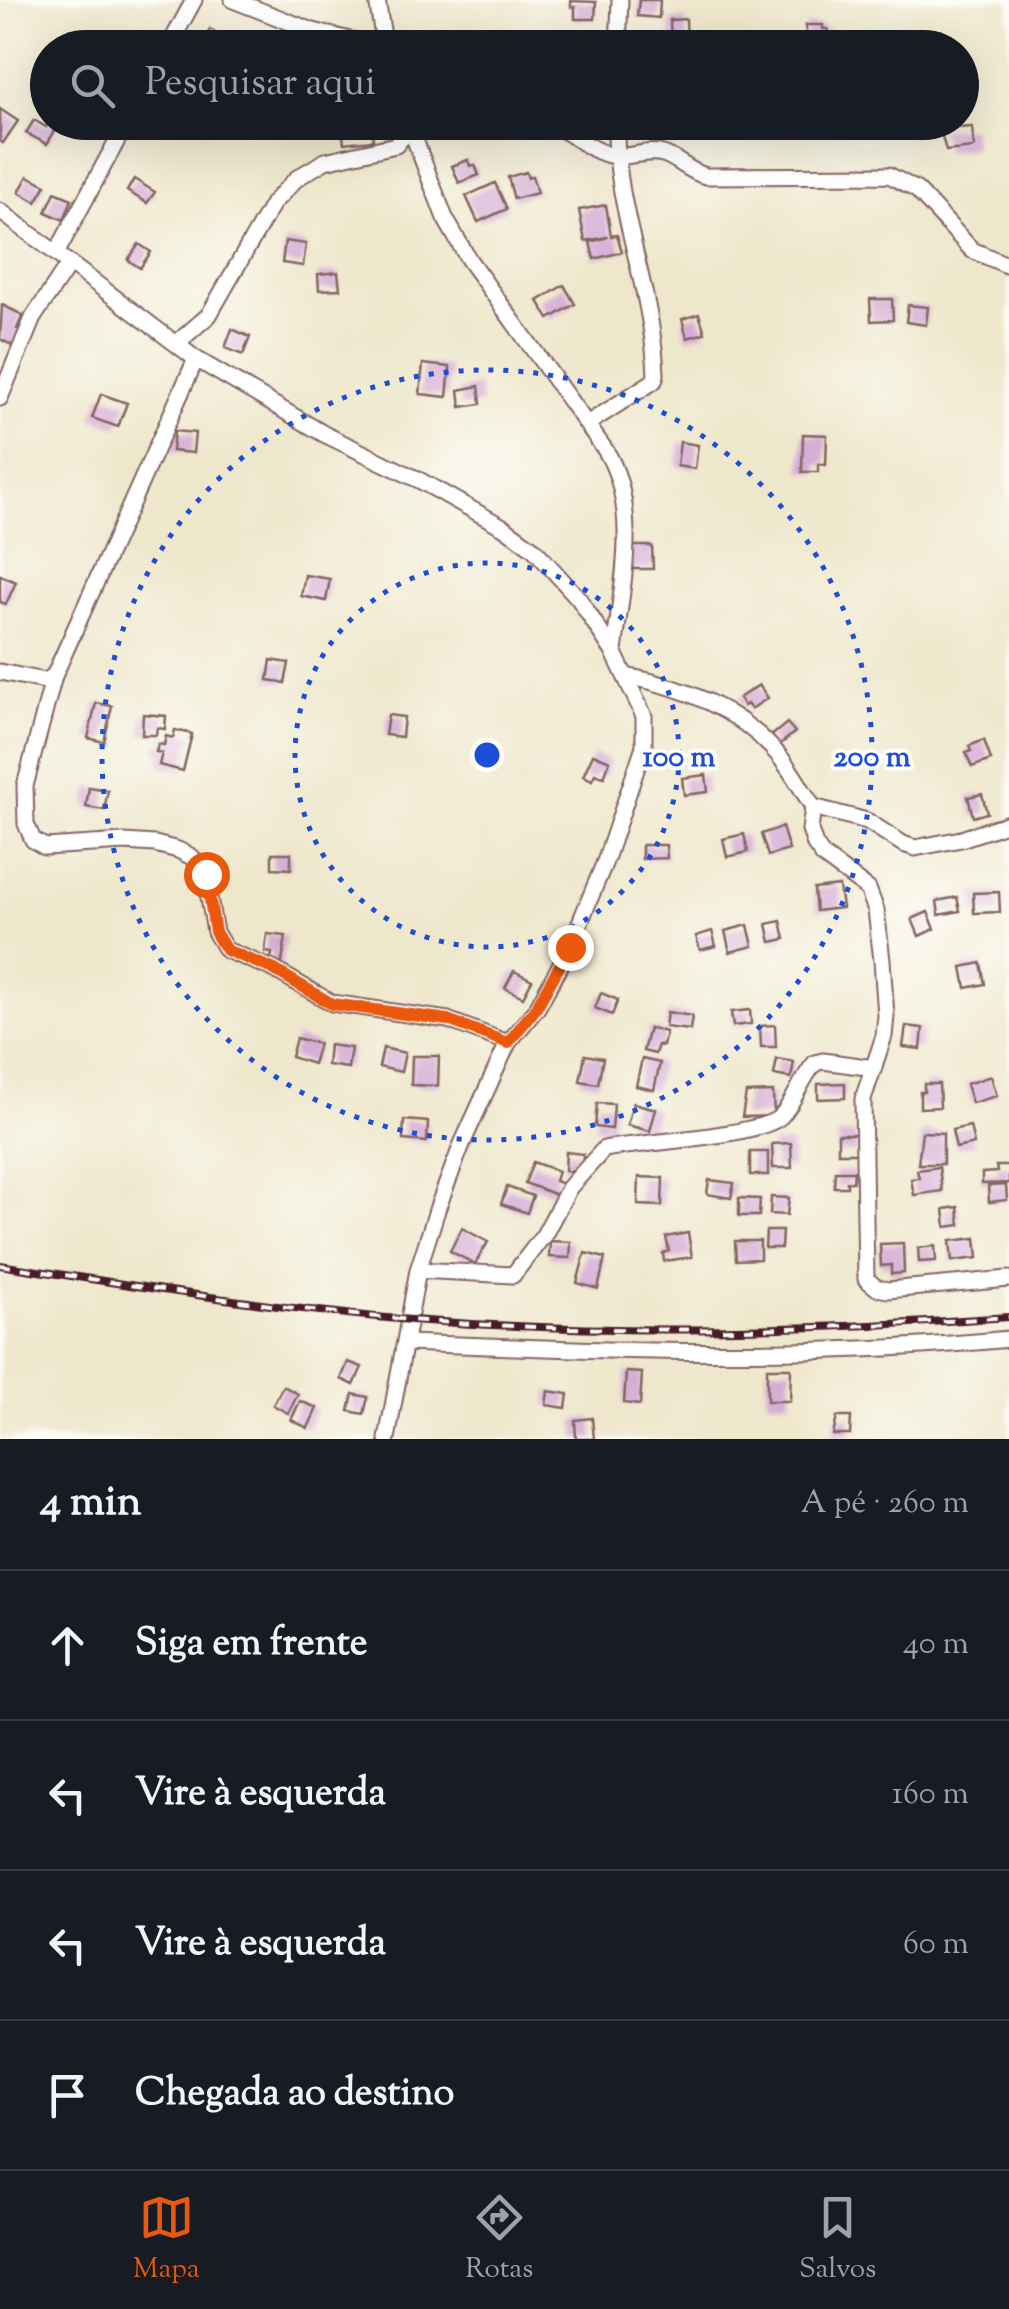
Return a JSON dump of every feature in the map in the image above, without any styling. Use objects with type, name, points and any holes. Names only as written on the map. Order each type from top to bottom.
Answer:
[{"type":"street","points":[[178,30],[194,0]]},
{"type":"street","points":[[233,0],[310,30]]},
{"type":"street","points":[[377,0],[381,30]]},
{"type":"street","points":[[619,30],[620,0]]},
{"type":"street","points":[[0,398],[33,318],[119,140]]},
{"type":"street","points":[[177,344],[208,315],[272,204],[298,178],[325,161],[396,145],[399,140]]},
{"type":"street","points":[[415,140],[445,218],[469,260],[613,463],[621,494],[624,561],[614,653]]},
{"type":"street","points":[[584,140],[615,156],[657,152],[672,157],[694,173],[723,178],[889,176],[917,190],[972,250],[1009,266]]},
{"type":"street","points":[[587,424],[654,381],[656,374],[646,298],[615,156],[615,140]]},
{"type":"street","points":[[0,211],[196,359],[324,434],[505,528],[554,568],[579,598],[614,653],[644,716],[644,746],[606,859],[570,947],[536,1008],[508,1043],[462,1144],[418,1270],[387,1439]]},
{"type":"street","points":[[196,359],[54,676],[25,786],[26,824],[38,844],[54,848],[124,842],[178,850],[192,858],[206,874],[215,932],[226,950],[273,969],[332,1004],[448,1020],[508,1043]]},
{"type":"street","points":[[0,672],[44,681],[54,676]]},
{"type":"street","points":[[626,676],[696,694],[770,745],[813,806],[867,821],[902,844],[914,848],[961,839],[1009,823]]},
{"type":"street","points":[[813,806],[810,830],[815,845],[868,889],[876,910],[886,1016],[862,1099],[866,1279],[877,1288],[888,1290],[1009,1278]]},
{"type":"street","points":[[418,1270],[514,1275],[544,1235],[569,1188],[604,1149],[697,1139],[770,1123],[782,1115],[815,1064],[823,1061],[874,1068]]},
{"type":"street","points":[[406,1342],[761,1352],[934,1346],[1009,1339]]},
{"type":"building","points":[[639,0],[660,0],[659,18],[637,16]]},
{"type":"building","points":[[571,1],[596,2],[595,19],[575,19]]},
{"type":"building","points":[[686,19],[686,30],[670,30],[670,20]]},
{"type":"building","points":[[806,25],[823,25],[823,29],[828,29],[828,30],[806,30]]},
{"type":"building","points":[[0,109],[18,121],[3,143],[0,141]]},
{"type":"building","points":[[943,140],[973,140],[974,148],[946,151]]},
{"type":"building","points":[[468,160],[479,175],[459,183],[452,166]]},
{"type":"building","points":[[526,172],[528,178],[532,176],[537,193],[514,199],[508,177]]},
{"type":"building","points":[[28,176],[46,185],[36,202],[19,192]]},
{"type":"building","points":[[134,179],[155,192],[147,203],[127,191]]},
{"type":"building","points":[[495,183],[507,209],[478,222],[466,196]]},
{"type":"building","points":[[55,192],[72,199],[64,220],[46,212]]},
{"type":"building","points":[[606,205],[611,236],[617,235],[622,252],[594,259],[590,242],[608,237],[585,241],[579,210]]},
{"type":"building","points":[[285,241],[306,244],[303,266],[282,263]]},
{"type":"building","points":[[139,244],[151,252],[140,268],[128,260]]},
{"type":"building","points":[[338,272],[340,289],[319,290],[318,274]]},
{"type":"building","points":[[564,285],[575,304],[549,319],[538,301]]},
{"type":"building","points":[[870,299],[892,299],[893,320],[871,321]]},
{"type":"building","points":[[2,305],[23,315],[17,329],[23,332],[16,347],[0,339]]},
{"type":"building","points":[[908,305],[928,307],[926,325],[906,322]]},
{"type":"building","points":[[699,314],[705,333],[687,338],[682,319]]},
{"type":"building","points":[[232,329],[250,337],[243,355],[225,348]]},
{"type":"building","points":[[423,364],[450,367],[447,397],[420,394]]},
{"type":"building","points":[[479,386],[481,404],[461,407],[459,390]]},
{"type":"building","points":[[101,394],[127,403],[118,427],[92,418]]},
{"type":"building","points":[[174,431],[195,433],[193,453],[172,451]]},
{"type":"building","points":[[803,434],[827,435],[826,465],[818,464],[818,472],[802,472]]},
{"type":"building","points":[[680,442],[698,445],[695,469],[677,466]]},
{"type":"building","points":[[627,546],[652,546],[653,569],[627,569]]},
{"type":"building","points":[[0,575],[16,582],[6,604],[0,602]]},
{"type":"building","points":[[305,575],[330,579],[326,601],[301,596]]},
{"type":"building","points":[[271,660],[289,663],[285,683],[268,680]]},
{"type":"building","points":[[759,685],[768,698],[751,709],[747,704],[744,706],[739,698]]},
{"type":"building","points":[[96,703],[112,706],[104,742],[88,738]]},
{"type":"building","points":[[143,714],[166,716],[165,729],[157,728],[156,735],[142,735]]},
{"type":"building","points":[[388,715],[404,717],[402,737],[385,735]]},
{"type":"building","points":[[787,723],[795,732],[777,747],[769,738]]},
{"type":"building","points":[[175,730],[192,734],[183,771],[159,765],[162,753],[156,752],[158,744],[164,745],[166,736],[173,738]]},
{"type":"building","points":[[984,740],[991,760],[972,767],[966,753],[971,751],[969,746]]},
{"type":"building","points":[[593,754],[610,761],[604,777],[595,774],[592,780],[583,776]]},
{"type":"building","points":[[706,775],[708,792],[684,795],[682,778]]},
{"type":"building","points":[[89,787],[108,790],[104,810],[86,807]]},
{"type":"building","points":[[982,794],[987,813],[973,817],[968,797]]},
{"type":"building","points":[[782,827],[789,850],[768,856],[761,834]]},
{"type":"building","points":[[744,834],[748,852],[727,857],[723,839]]},
{"type":"building","points":[[642,845],[666,845],[667,858],[642,859]]},
{"type":"building","points":[[272,853],[291,853],[291,869],[272,868]]},
{"type":"building","points":[[839,886],[842,908],[816,911],[814,889]]},
{"type":"building","points":[[999,892],[1000,912],[974,913],[973,893]]},
{"type":"building","points":[[957,897],[960,911],[939,915],[937,901]]},
{"type":"building","points":[[928,912],[935,929],[919,936],[912,919]]},
{"type":"building","points":[[781,921],[785,939],[771,942],[767,924]]},
{"type":"building","points":[[748,925],[753,946],[730,952],[725,931]]},
{"type":"building","points":[[712,931],[716,946],[700,950],[696,936]]},
{"type":"building","points":[[267,934],[286,936],[281,969],[269,968],[272,953],[265,952]]},
{"type":"building","points":[[981,963],[985,984],[966,988],[962,967]]},
{"type":"building","points":[[514,971],[532,980],[523,997],[505,988]]},
{"type":"building","points":[[601,993],[618,1000],[612,1015],[595,1008]]},
{"type":"building","points":[[750,1010],[751,1024],[733,1026],[731,1012]]},
{"type":"building","points":[[667,1012],[692,1016],[690,1030],[665,1027]]},
{"type":"building","points":[[775,1025],[776,1047],[761,1047],[760,1026]]},
{"type":"building","points":[[906,1026],[923,1028],[921,1049],[903,1047]]},
{"type":"building","points":[[649,1028],[666,1032],[663,1046],[658,1045],[655,1054],[643,1051]]},
{"type":"building","points":[[296,1038],[319,1044],[313,1064],[291,1057]]},
{"type":"building","points":[[329,1045],[351,1048],[348,1068],[327,1065]]},
{"type":"building","points":[[383,1048],[405,1053],[401,1072],[379,1067]]},
{"type":"building","points":[[585,1055],[603,1058],[598,1084],[580,1081]]},
{"type":"building","points":[[412,1056],[439,1056],[438,1086],[411,1085]]},
{"type":"building","points":[[642,1059],[660,1063],[654,1090],[636,1086]]},
{"type":"building","points":[[777,1059],[794,1062],[791,1078],[774,1075]]},
{"type":"building","points":[[991,1076],[997,1096],[972,1103],[966,1084]]},
{"type":"building","points":[[845,1083],[845,1098],[818,1099],[818,1084]]},
{"type":"building","points":[[924,1084],[939,1084],[940,1107],[920,1108]]},
{"type":"building","points":[[773,1092],[774,1116],[742,1117],[746,1093]]},
{"type":"building","points":[[597,1103],[614,1104],[612,1129],[595,1127]]},
{"type":"building","points":[[633,1103],[656,1109],[650,1131],[627,1125]]},
{"type":"building","points":[[404,1120],[428,1122],[427,1142],[403,1140]]},
{"type":"building","points":[[970,1126],[974,1144],[956,1148],[952,1130]]},
{"type":"building","points":[[922,1132],[943,1133],[943,1164],[918,1164]]},
{"type":"building","points":[[838,1134],[856,1134],[856,1153],[838,1153]]},
{"type":"building","points":[[791,1143],[792,1168],[773,1168],[772,1144]]},
{"type":"building","points":[[566,1152],[583,1154],[582,1172],[565,1171]]},
{"type":"building","points":[[750,1152],[768,1152],[768,1175],[750,1175]]},
{"type":"building","points":[[533,1162],[558,1171],[555,1181],[563,1184],[559,1196],[525,1183]]},
{"type":"building","points":[[996,1166],[1009,1166],[1009,1183],[982,1184],[982,1173],[997,1172]]},
{"type":"building","points":[[939,1167],[942,1191],[914,1195],[911,1179],[919,1178],[917,1170]]},
{"type":"building","points":[[835,1171],[854,1171],[853,1182],[847,1182],[847,1187],[834,1187]]},
{"type":"building","points":[[639,1177],[663,1178],[662,1206],[638,1205]]},
{"type":"building","points":[[709,1180],[734,1183],[731,1198],[707,1194]]},
{"type":"building","points":[[1006,1185],[1007,1200],[989,1202],[988,1186]]},
{"type":"building","points":[[507,1187],[533,1196],[527,1213],[501,1204]]},
{"type":"building","points":[[771,1197],[789,1198],[787,1215],[770,1214]]},
{"type":"building","points":[[739,1198],[760,1199],[759,1216],[739,1216]]},
{"type":"building","points":[[958,1207],[960,1225],[946,1227],[944,1209]]},
{"type":"building","points":[[462,1228],[488,1242],[475,1264],[450,1251]]},
{"type":"building","points":[[766,1231],[782,1231],[781,1248],[765,1248]]},
{"type":"building","points":[[688,1233],[692,1257],[664,1261],[663,1253],[669,1251],[666,1237]]},
{"type":"building","points":[[976,1238],[978,1258],[952,1261],[950,1241]]},
{"type":"building","points":[[550,1241],[571,1242],[570,1258],[549,1257]]},
{"type":"building","points":[[735,1241],[760,1241],[760,1259],[736,1260]]},
{"type":"building","points":[[903,1243],[904,1273],[891,1274],[891,1265],[881,1266],[880,1244]]},
{"type":"building","points":[[935,1246],[936,1261],[919,1262],[918,1248]]},
{"type":"building","points":[[585,1253],[605,1258],[598,1289],[577,1283]]},
{"type":"building","points":[[348,1362],[362,1367],[354,1385],[341,1379]]},
{"type":"building","points":[[767,1368],[791,1368],[790,1401],[767,1401]]},
{"type":"building","points":[[626,1372],[642,1373],[640,1405],[624,1403]]},
{"type":"building","points":[[283,1386],[298,1394],[288,1413],[273,1405]]},
{"type":"building","points":[[548,1391],[568,1394],[566,1408],[546,1405]]},
{"type":"building","points":[[353,1394],[368,1397],[364,1414],[349,1411]]},
{"type":"building","points":[[300,1401],[317,1408],[308,1428],[291,1420]]},
{"type":"building","points":[[837,1417],[851,1417],[850,1435],[833,1435]]},
{"type":"building","points":[[592,1418],[594,1439],[576,1439],[575,1420]]},
{"type":"railway","points":[[0,1265],[309,1310],[487,1325],[711,1329],[1009,1317]]},
{"type":"route","points":[[206,874],[215,932],[226,950],[273,969],[332,1004],[448,1020],[508,1043],[536,1008],[570,947]]}]
